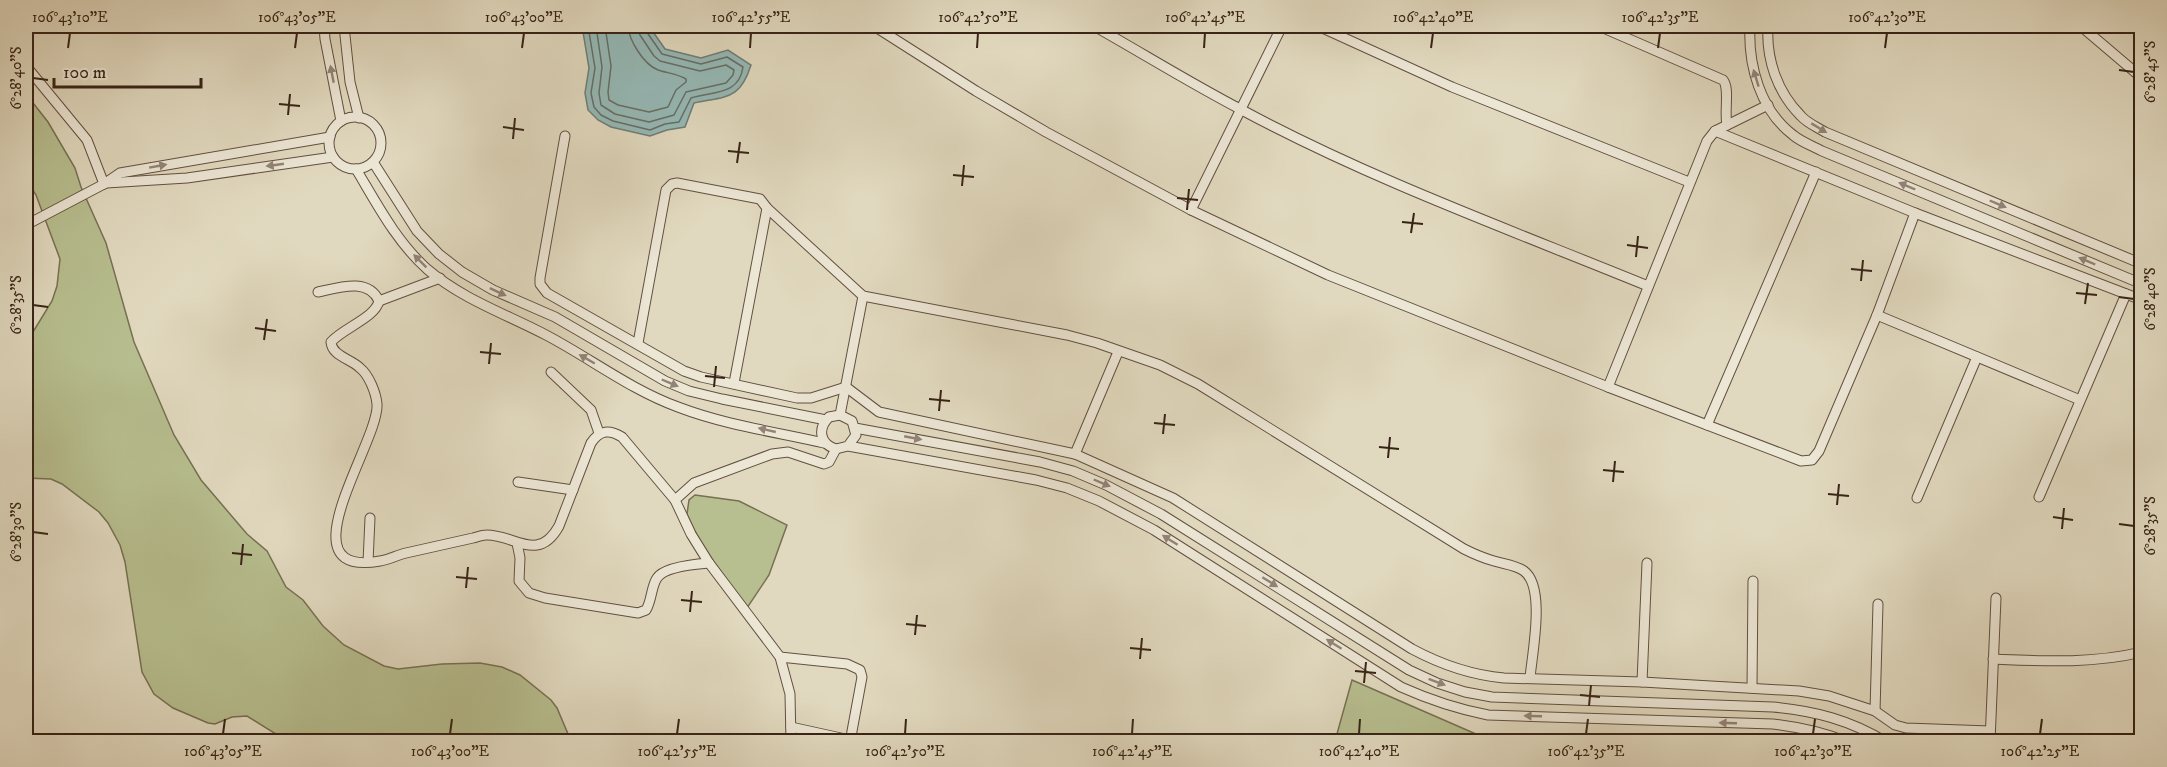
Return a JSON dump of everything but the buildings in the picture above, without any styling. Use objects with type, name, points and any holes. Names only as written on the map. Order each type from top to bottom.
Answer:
[{"type":"street","points":[[324,26],[341,122]]},
{"type":"street","points":[[344,26],[350,82],[359,118]]},
{"type":"street","points":[[874,26],[1046,132],[1191,210],[1328,275],[1801,461],[1812,460],[1819,451],[1877,315],[1915,213]]},
{"type":"street","points":[[1094,26],[1240,110],[1391,181],[1648,286]]},
{"type":"street","points":[[1191,210],[1282,26]]},
{"type":"street","points":[[1318,26],[1452,87],[1689,182]]},
{"type":"street","points":[[1599,26],[1723,80],[1727,87],[1725,112],[1727,125]]},
{"type":"street","points":[[1750,26],[1751,63],[1759,88],[1779,123],[1795,137],[1822,151],[2142,284]]},
{"type":"street","points":[[1768,26],[1767,44],[1770,63],[1788,101],[1802,118],[1825,132],[2142,264]]},
{"type":"street","points":[[2082,26],[2142,78]]},
{"type":"street","points":[[26,66],[87,140],[104,184]]},
{"type":"street","points":[[1608,387],[1707,141],[1715,131],[1768,105]]},
{"type":"street","points":[[350,118],[359,118],[370,123],[378,132],[381,143],[379,153],[373,162],[356,169],[343,166],[333,157],[329,147],[330,137],[334,128],[341,122],[350,118]]},
{"type":"street","points":[[1715,131],[1915,213],[2142,300]]},
{"type":"street","points":[[565,136],[540,284],[547,293],[684,371],[701,377],[797,398],[811,398],[846,387]]},
{"type":"street","points":[[27,224],[104,184],[120,173],[330,137]]},
{"type":"street","points":[[104,184],[187,178],[333,157]]},
{"type":"street","points":[[373,162],[417,231],[439,254],[462,272],[493,290],[555,316],[664,381],[689,391],[826,420]]},
{"type":"street","points":[[356,169],[402,243],[428,269],[488,308],[546,335],[632,385],[679,408],[716,419],[824,443],[836,449],[848,446],[1036,480],[1067,488],[1099,501],[1154,531],[1401,687],[1430,700],[1458,710],[1488,715],[1773,724],[1829,734],[1847,741]]},
{"type":"street","points":[[1707,425],[1816,172]]},
{"type":"street","points":[[638,344],[666,190],[677,183],[760,199],[863,296],[1067,335],[1160,365],[1198,384],[1464,549],[1480,557],[1524,570],[1532,579],[1536,608],[1530,678]]},
{"type":"street","points":[[734,383],[767,208]]},
{"type":"street","points":[[379,301],[440,278]]},
{"type":"street","points":[[318,292],[350,285],[364,287],[374,293],[379,301]]},
{"type":"street","points":[[2039,497],[2126,294]]},
{"type":"street","points":[[840,415],[863,296]]},
{"type":"street","points":[[379,301],[376,310],[336,336],[331,342],[336,352],[362,368],[376,397],[378,407],[337,520],[338,552],[345,558],[356,562],[368,562],[487,535],[534,545],[548,540],[559,526],[591,443],[599,433],[611,431],[622,437],[675,500],[691,534],[709,564],[780,657],[790,694],[791,741]]},
{"type":"street","points":[[1877,315],[2080,400]]},
{"type":"street","points":[[1075,454],[1118,352]]},
{"type":"street","points":[[1917,498],[1977,357]]},
{"type":"street","points":[[551,372],[591,410],[599,433]]},
{"type":"street","points":[[846,387],[879,412],[1075,454],[1173,498],[1402,643],[1450,667],[1485,676],[1642,682],[1814,693],[1875,711],[1895,725],[1906,728],[1990,731]]},
{"type":"street","points":[[824,443],[821,435],[822,427],[826,420],[834,415],[840,415],[852,421],[855,428],[856,435],[848,446]]},
{"type":"street","points":[[855,428],[1040,462],[1073,471],[1106,484],[1161,514],[1409,670],[1437,683],[1465,692],[1492,697],[1805,710],[1845,721],[1886,741]]},
{"type":"street","points":[[675,500],[694,483],[772,454],[788,452],[824,464],[829,462],[836,449]]},
{"type":"street","points":[[518,482],[573,490]]},
{"type":"street","points":[[368,562],[370,518]]},
{"type":"street","points":[[517,543],[520,558],[519,582],[529,593],[545,598],[638,613],[646,610],[657,577],[664,571],[709,564]]},
{"type":"street","points":[[1642,682],[1647,562]]},
{"type":"street","points":[[1752,688],[1753,581]]},
{"type":"street","points":[[1990,741],[1996,598]]},
{"type":"street","points":[[1875,711],[1878,604]]},
{"type":"street","points":[[1993,659],[2073,661],[2112,658],[2142,652]]},
{"type":"street","points":[[780,657],[847,664],[860,670],[862,677],[850,741],[791,727]]},
{"type":"green space","points":[[26,94],[48,122],[75,168],[106,243],[134,342],[174,435],[201,480],[247,534],[267,551],[286,587],[303,600],[323,626],[344,645],[384,666],[398,669],[480,663],[502,667],[520,675],[551,700],[557,708],[571,741],[287,741],[247,716],[232,717],[215,724],[208,723],[173,708],[154,694],[142,672],[125,562],[120,545],[108,523],[99,512],[62,484],[51,479],[26,478],[26,337],[33,332],[52,301],[57,286],[60,259],[36,195],[26,179]]},
{"type":"green space","points":[[695,495],[739,501],[787,525],[769,575],[747,608],[701,544],[687,514],[689,500]]},
{"type":"green space","points":[[1352,680],[1492,741],[1335,741]]},
{"type":"water","points":[[582,26],[649,26],[665,49],[701,58],[728,50],[751,65],[742,85],[731,95],[694,103],[685,127],[650,136],[611,127],[598,120],[588,110],[585,93],[589,68]]}]
